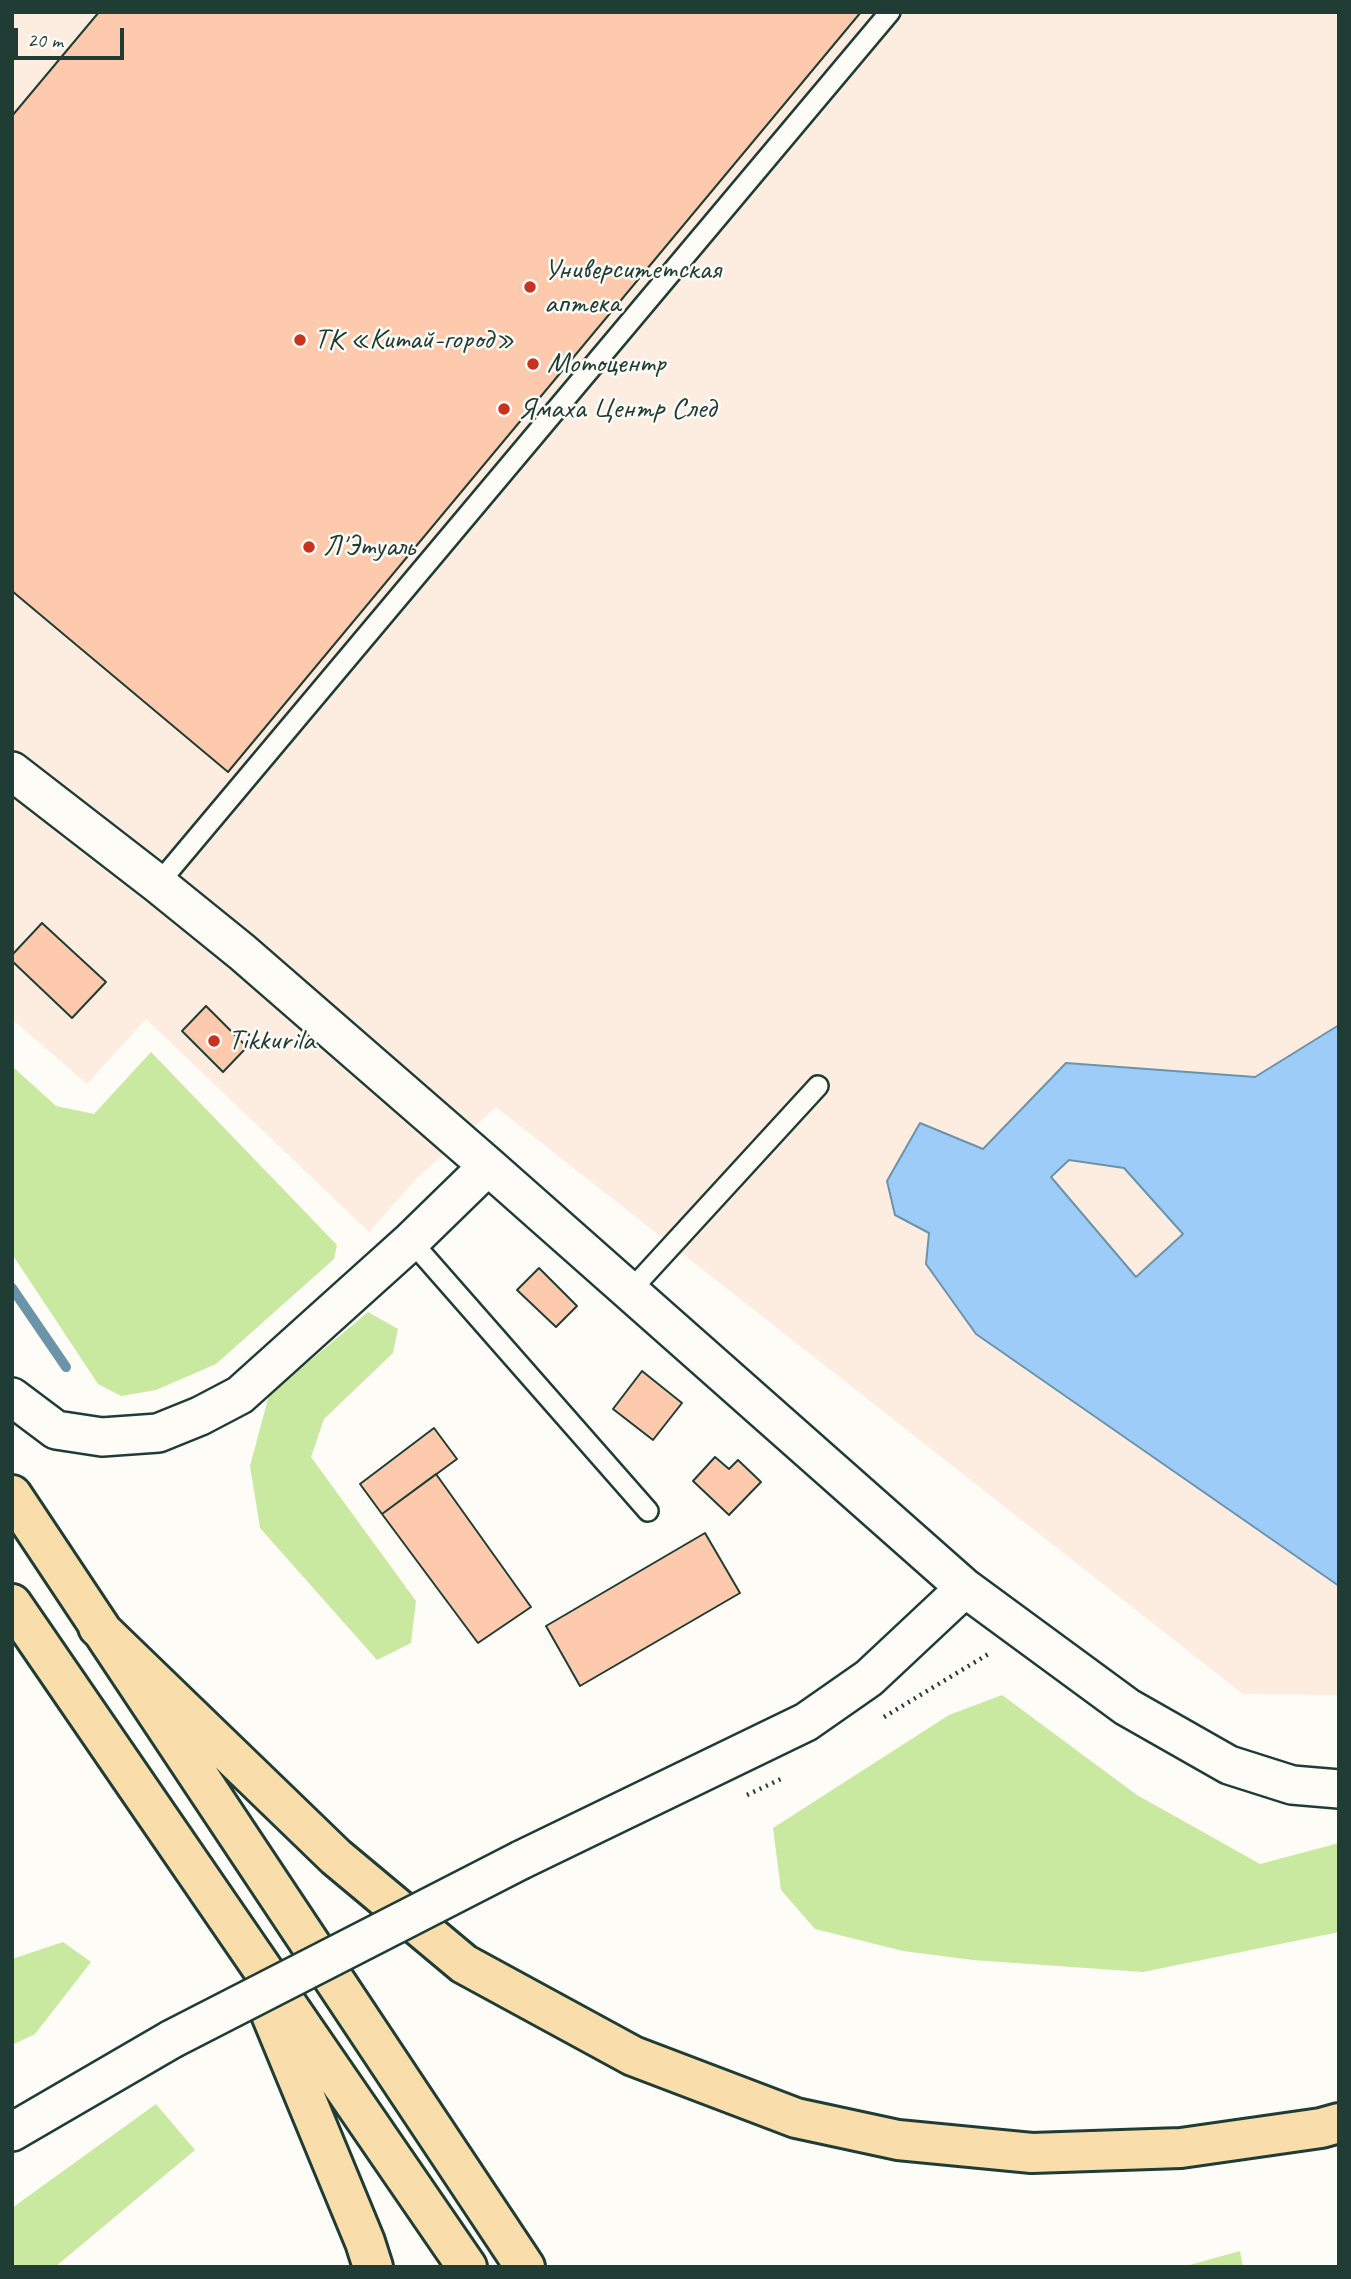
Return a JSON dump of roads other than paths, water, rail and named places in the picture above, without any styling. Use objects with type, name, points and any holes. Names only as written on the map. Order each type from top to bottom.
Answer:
[{"type":"main road","points":[[12,1495],[525,2267]]},
{"type":"main road","points":[[12,1604],[467,2267]]},
{"type":"main road","points":[[98,1627],[336,1857],[464,1964],[633,2056],[796,2118],[898,2140],[1006,2151],[1032,2153],[1181,2148],[1321,2128],[1339,2123]]},
{"type":"main road","points":[[240,1937],[373,2267]]},
{"type":"street","points":[[12,771],[242,953],[488,1166],[965,1588],[1127,1707],[1229,1765],[1292,1785],[1339,1789]]},
{"type":"street","points":[[12,1397],[56,1430],[102,1437],[158,1433],[200,1416],[240,1395],[411,1241],[488,1166]]},
{"type":"street","points":[[12,2133],[172,2039],[521,1860],[806,1722],[869,1678],[965,1588]]},
{"type":"street","points":[[1292,1785],[1339,1767]]},
{"type":"lane","points":[[158,884],[890,12]]},
{"type":"lane","points":[[630,1291],[818,1086]]},
{"type":"lane","points":[[411,1241],[648,1511]]},
{"type":"water","points":[[1339,1025],[1339,1586],[976,1334],[926,1264],[929,1233],[895,1215],[887,1181],[920,1123],[983,1149],[1066,1063],[1255,1077]],"holes":[[[1069,1160],[1124,1168],[1183,1234],[1136,1277],[1051,1177]]]},
{"type":"waterway","points":[[12,1288],[66,1367]]},
{"type":"place","name":"Университетская аптека","points":[[530,287]]},
{"type":"place","name":"ТК «Китай-город»","points":[[300,340]]},
{"type":"place","name":"Мотоцентр","points":[[533,364]]},
{"type":"place","name":"Ямаха Центр След","points":[[504,409]]},
{"type":"place","name":"Л'Этуаль","points":[[309,547]]},
{"type":"place","name":"Tikkurila","points":[[214,1041]]}]
